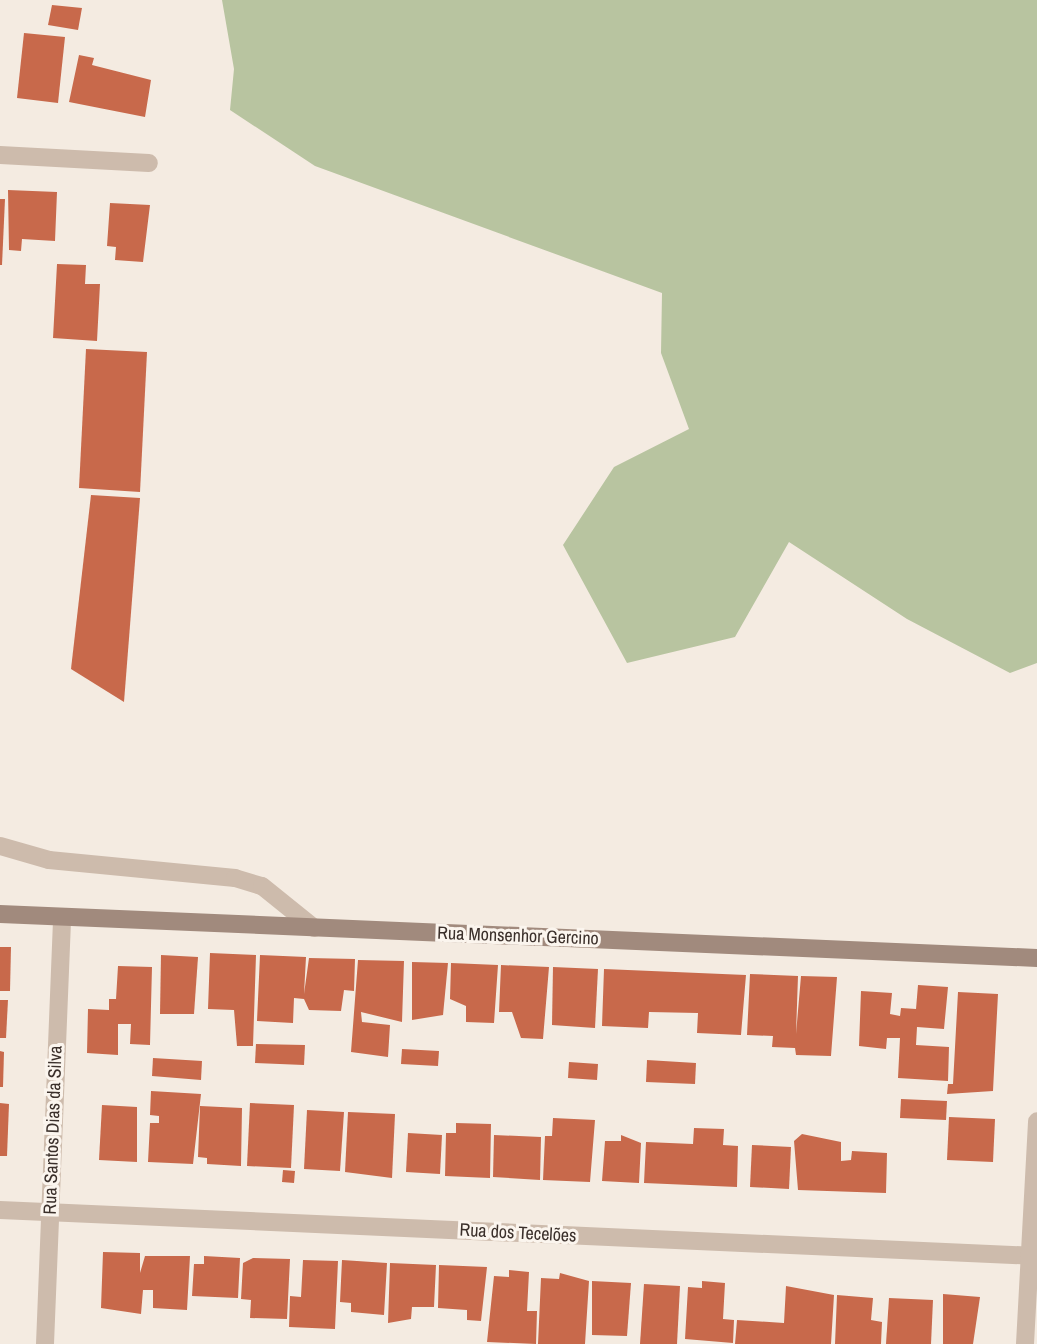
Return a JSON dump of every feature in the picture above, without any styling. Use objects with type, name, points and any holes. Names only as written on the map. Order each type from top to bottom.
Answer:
[{"type":"main road","name":"Rua Monsenhor Gercino","points":[[0,914],[1037,958]]},
{"type":"street","points":[[0,155],[149,163]]},
{"type":"street","points":[[0,846],[49,860],[235,878],[262,886],[314,928]]},
{"type":"street","name":"Rua Santos Dias da Silva","points":[[45,1344],[62,917]]},
{"type":"street","points":[[1025,1344],[1033,1256],[1037,1121]]},
{"type":"street","name":"Rua dos Tecelões","points":[[0,1210],[1033,1256]]},
{"type":"green space","points":[[222,0],[1037,0],[1037,663],[1010,673],[907,619],[789,542],[735,637],[627,663],[563,545],[614,467],[689,429],[661,353],[662,293],[315,166],[230,110],[234,69]]},
{"type":"building","points":[[52,5],[82,8],[78,30],[48,25]]},
{"type":"building","points":[[24,33],[65,37],[58,103],[17,98]]},
{"type":"building","points":[[79,55],[94,58],[92,65],[151,80],[145,117],[69,102]]},
{"type":"building","points":[[8,190],[57,192],[55,241],[22,239],[21,251],[9,250]]},
{"type":"building","points":[[0,199],[5,199],[2,265],[0,265]]},
{"type":"building","points":[[110,203],[150,205],[143,262],[115,260],[116,247],[107,246]]},
{"type":"building","points":[[57,264],[86,265],[85,284],[100,284],[97,341],[53,338]]},
{"type":"building","points":[[86,349],[147,352],[140,492],[79,488]]},
{"type":"building","points":[[91,495],[140,498],[124,702],[71,669]]},
{"type":"building","points":[[0,947],[11,947],[10,991],[0,991]]},
{"type":"building","points":[[210,953],[256,955],[253,1046],[237,1046],[234,1010],[208,1009]]},
{"type":"building","points":[[161,955],[198,957],[194,1014],[160,1014]]},
{"type":"building","points":[[260,955],[306,957],[304,994],[309,958],[355,959],[354,991],[344,990],[341,1011],[309,1010],[304,999],[294,998],[293,1023],[257,1021]]},
{"type":"building","points":[[358,960],[404,961],[402,1022],[361,1012],[362,1022],[390,1025],[388,1057],[351,1052]]},
{"type":"building","points":[[412,962],[448,963],[443,1015],[412,1020]]},
{"type":"building","points":[[451,963],[498,965],[494,1023],[466,1022],[466,1006],[450,999]]},
{"type":"building","points":[[501,965],[549,967],[543,1039],[521,1038],[512,1012],[499,1012]]},
{"type":"building","points":[[118,966],[152,967],[150,1045],[130,1044],[131,1024],[118,1024],[118,1055],[87,1053],[88,1009],[109,1010],[109,999],[116,999]]},
{"type":"building","points":[[553,967],[598,969],[595,1028],[552,1025]]},
{"type":"building","points":[[604,969],[746,975],[741,1035],[697,1033],[698,1013],[649,1012],[648,1028],[602,1026]]},
{"type":"building","points":[[750,974],[798,976],[796,1034],[801,976],[837,977],[831,1056],[796,1055],[795,1048],[772,1047],[773,1036],[747,1035]]},
{"type":"building","points":[[918,985],[948,987],[944,1029],[917,1027],[916,1045],[949,1047],[948,1081],[898,1078],[900,1038],[887,1038],[886,1049],[859,1046],[861,991],[892,993],[890,1014],[900,1016],[901,1008],[916,1009]]},
{"type":"building","points":[[958,992],[998,994],[993,1091],[947,1094],[948,1084],[953,1084]]},
{"type":"building","points":[[0,1000],[8,1000],[6,1038],[0,1038]]},
{"type":"building","points":[[256,1044],[305,1045],[304,1065],[255,1063]]},
{"type":"building","points":[[402,1049],[439,1051],[438,1066],[401,1064]]},
{"type":"building","points":[[0,1051],[4,1052],[3,1087],[0,1087]]},
{"type":"building","points":[[153,1058],[202,1061],[201,1080],[152,1076]]},
{"type":"building","points":[[647,1060],[696,1063],[695,1084],[646,1082]]},
{"type":"building","points":[[569,1062],[598,1064],[597,1080],[568,1078]]},
{"type":"building","points":[[151,1091],[201,1094],[193,1164],[148,1162],[150,1123],[159,1123],[159,1116],[150,1115]]},
{"type":"building","points":[[901,1099],[947,1101],[946,1120],[900,1118]]},
{"type":"building","points":[[0,1103],[9,1104],[7,1156],[0,1156]]},
{"type":"building","points":[[250,1103],[294,1105],[291,1168],[247,1166]]},
{"type":"building","points":[[102,1105],[137,1107],[137,1162],[99,1160]]},
{"type":"building","points":[[200,1106],[242,1108],[241,1166],[207,1164],[207,1158],[198,1157]]},
{"type":"building","points":[[307,1110],[344,1112],[340,1171],[304,1169]]},
{"type":"building","points":[[348,1112],[395,1114],[392,1178],[345,1172]]},
{"type":"building","points":[[949,1117],[995,1119],[993,1162],[947,1160]]},
{"type":"building","points":[[553,1118],[595,1120],[590,1182],[543,1180],[545,1136],[552,1136]]},
{"type":"building","points":[[456,1123],[491,1124],[490,1178],[445,1176],[446,1133],[456,1133]]},
{"type":"building","points":[[694,1128],[724,1129],[723,1145],[738,1146],[737,1187],[644,1183],[646,1142],[693,1144]]},
{"type":"building","points":[[408,1133],[442,1135],[440,1174],[406,1172]]},
{"type":"building","points":[[802,1134],[841,1142],[841,1161],[851,1160],[852,1151],[887,1153],[886,1193],[798,1190],[794,1141]]},
{"type":"building","points":[[494,1135],[541,1137],[540,1180],[493,1177]]},
{"type":"building","points":[[621,1135],[641,1143],[639,1183],[602,1181],[605,1141],[621,1141]]},
{"type":"building","points":[[752,1145],[791,1147],[789,1189],[750,1187]]},
{"type":"building","points":[[283,1170],[295,1171],[294,1183],[282,1182]]},
{"type":"building","points":[[103,1252],[140,1253],[140,1273],[145,1256],[190,1256],[187,1310],[153,1308],[153,1290],[143,1290],[141,1314],[101,1308]]},
{"type":"building","points":[[204,1256],[240,1258],[238,1298],[192,1296],[194,1264],[204,1264]]},
{"type":"building","points":[[253,1258],[290,1259],[287,1319],[250,1318],[251,1300],[241,1299],[243,1263]]},
{"type":"building","points":[[303,1260],[338,1261],[335,1329],[289,1327],[290,1296],[301,1297]]},
{"type":"building","points":[[342,1260],[387,1263],[384,1315],[351,1312],[351,1303],[340,1302]]},
{"type":"building","points":[[390,1263],[436,1265],[434,1307],[412,1307],[411,1319],[388,1323]]},
{"type":"building","points":[[439,1265],[487,1267],[481,1321],[467,1320],[467,1310],[438,1308]]},
{"type":"building","points":[[509,1270],[529,1272],[527,1311],[537,1311],[536,1344],[487,1342],[494,1276],[509,1277]]},
{"type":"building","points":[[560,1273],[589,1281],[585,1344],[538,1344],[541,1278],[559,1279]]},
{"type":"building","points":[[592,1281],[631,1283],[627,1336],[592,1335]]},
{"type":"building","points":[[702,1281],[725,1283],[723,1319],[734,1320],[733,1343],[685,1339],[688,1287],[702,1288]]},
{"type":"building","points":[[644,1284],[680,1286],[677,1344],[640,1344]]},
{"type":"building","points":[[786,1286],[834,1295],[831,1344],[735,1344],[737,1320],[784,1323]]},
{"type":"building","points":[[943,1294],[980,1297],[973,1344],[943,1344]]},
{"type":"building","points":[[837,1295],[873,1298],[871,1320],[882,1322],[881,1344],[835,1344]]},
{"type":"building","points":[[889,1298],[933,1300],[931,1344],[886,1344]]}]
